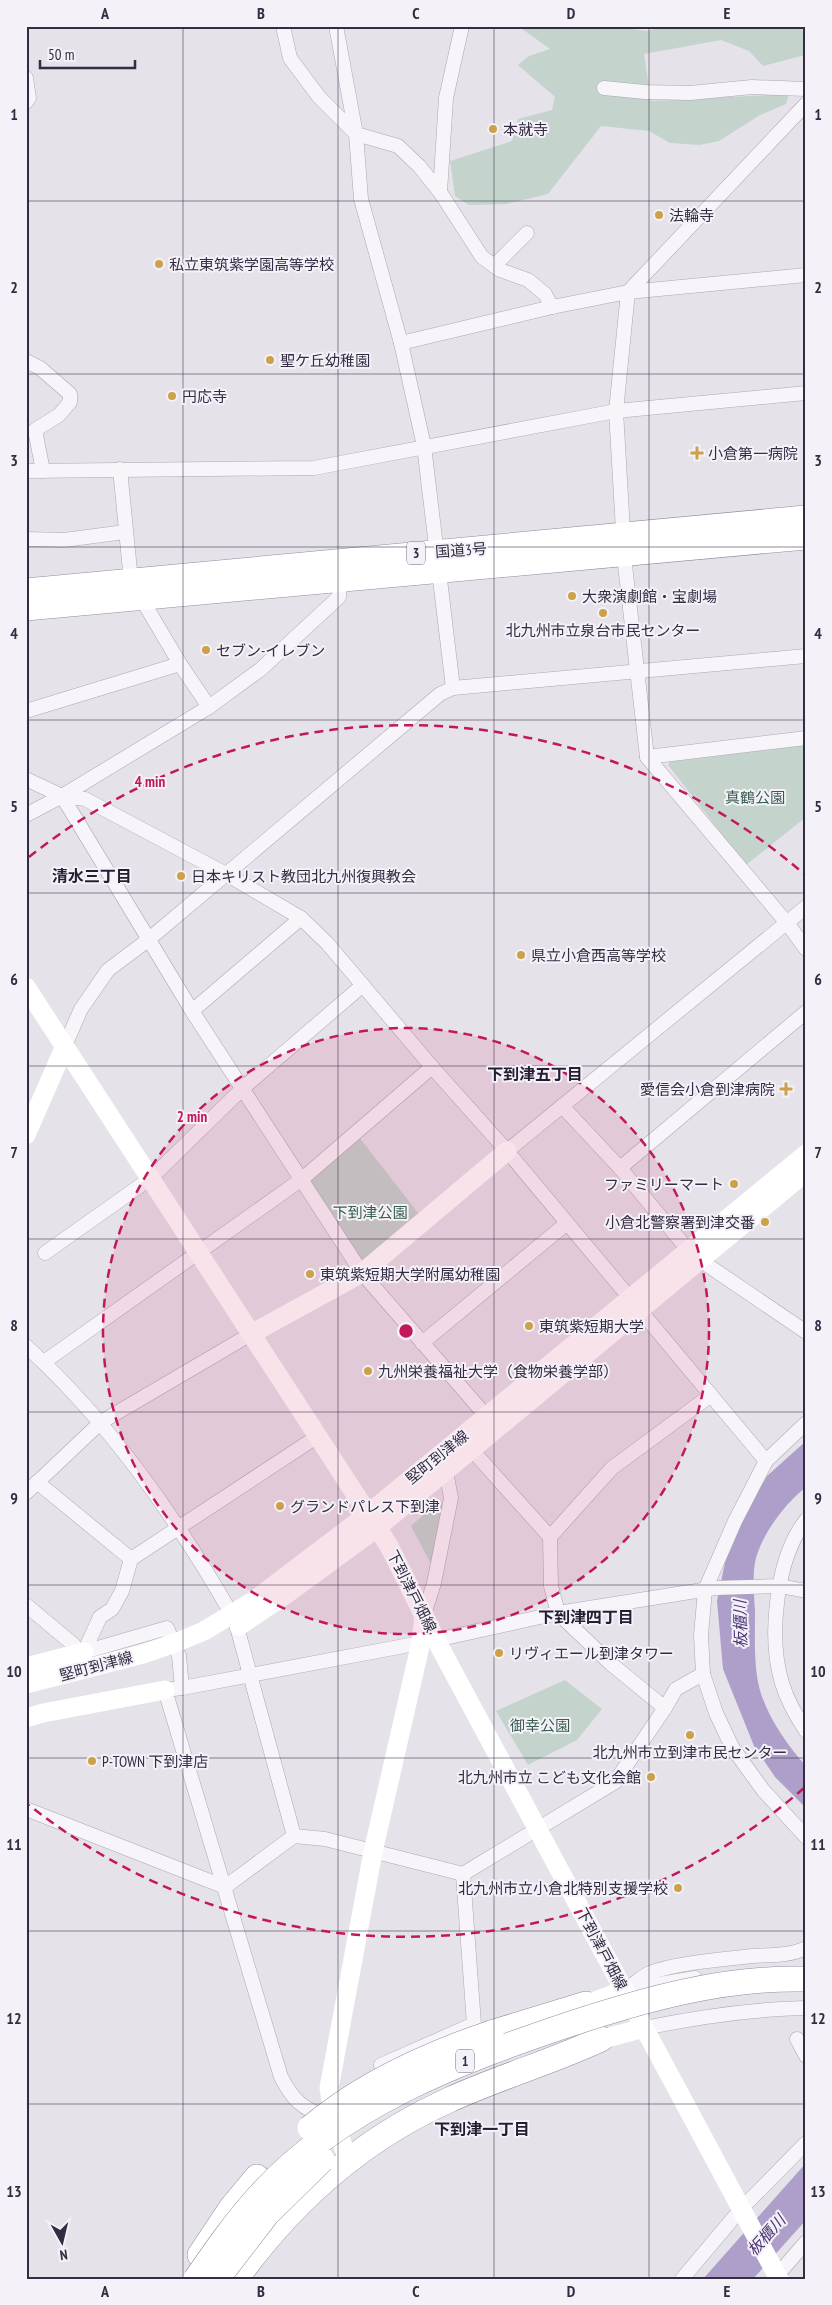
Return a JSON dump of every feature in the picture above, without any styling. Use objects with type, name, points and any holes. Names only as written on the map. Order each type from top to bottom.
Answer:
[{"type":"highway","name":"国道3号","points":[[624,545],[806,518]]},
{"type":"highway","name":"国道3号","points":[[26,608],[135,590],[439,561],[624,545],[806,537]]},
{"type":"highway","name":"国道3号","points":[[26,591],[135,590],[340,580],[439,561]]},
{"type":"highway","name":"1","points":[[196,2279],[238,2221],[285,2170],[335,2130],[368,2108],[419,2081],[483,2054],[638,2002],[719,1985],[806,1979]]},
{"type":"highway","points":[[217,2279],[267,2214],[317,2164],[375,2121],[446,2082],[537,2048],[658,2010],[720,1997],[806,1992]]},
{"type":"highway","points":[[186,2279],[211,2236],[250,2184],[286,2148],[313,2125],[358,2094],[403,2068],[437,2052],[491,2033],[586,2004]]},
{"type":"highway","points":[[236,2279],[290,2212],[350,2157],[422,2113],[502,2079],[561,2058],[601,2038]]},
{"type":"street","points":[[283,26],[290,58],[301,76],[356,134],[398,146],[419,166],[440,192],[475,248],[500,270],[528,280],[545,294],[552,307]]},
{"type":"street","points":[[336,26],[356,134],[361,199],[401,343],[424,446],[453,688]]},
{"type":"street","points":[[440,192],[446,98],[462,26]]},
{"type":"street","points":[[26,78],[29,98],[26,102]]},
{"type":"street","points":[[604,88],[645,92],[690,93],[752,87],[806,89]]},
{"type":"street","points":[[806,104],[628,292],[616,411],[624,545],[647,757],[787,923],[806,949]]},
{"type":"street","points":[[494,266],[528,233]]},
{"type":"street","points":[[401,343],[552,307],[628,292],[806,275]]},
{"type":"street","points":[[26,361],[40,368],[70,394],[70,402],[59,416],[35,430],[43,471]]},
{"type":"street","points":[[26,471],[314,468],[616,411],[806,393]]},
{"type":"street","points":[[120,469],[125,532],[135,590],[180,664],[209,707]]},
{"type":"street","points":[[26,539],[64,540],[125,532]]},
{"type":"street","points":[[26,815],[62,796],[209,707],[260,669],[340,597],[340,580]]},
{"type":"street","points":[[26,1135],[81,1010],[108,970],[148,940],[440,694],[453,688],[806,656]]},
{"type":"street","points":[[26,711],[180,664]]},
{"type":"street","points":[[647,757],[806,738]]},
{"type":"street","points":[[26,779],[62,796],[85,800],[226,874],[301,918],[327,943],[432,1067],[507,1151],[766,1461]]},
{"type":"street","points":[[62,796],[192,1011],[362,1273],[486,1417]]},
{"type":"street","points":[[26,1493],[101,1422],[251,1334],[362,1273],[507,1151],[806,907]]},
{"type":"street","points":[[192,1011],[301,918]]},
{"type":"street","points":[[45,1253],[151,1178],[243,1088],[363,985]]},
{"type":"street","name":"下到津戸畑線","points":[[26,987],[373,1520],[424,1616]]},
{"type":"street","points":[[620,1168],[806,1012]]},
{"type":"street","points":[[44,1362],[302,1179],[432,1067]]},
{"type":"street","points":[[562,1106],[620,1168],[694,1256],[802,1324]]},
{"type":"street","name":"堅町到津線","points":[[373,1520],[446,1471],[635,1305],[694,1256],[806,1154]]},
{"type":"street","name":"堅町到津線","points":[[694,1256],[806,1172]]},
{"type":"street","points":[[422,1343],[567,1223]]},
{"type":"street","name":"堅町到津線","points":[[26,1697],[177,1649],[288,1593],[373,1520],[486,1417],[635,1305]]},
{"type":"street","points":[[26,1346],[44,1362],[101,1422],[178,1527],[235,1621],[294,1836]]},
{"type":"street","points":[[550,1537],[612,1468],[710,1395]]},
{"type":"street","points":[[806,1423],[766,1461],[721,1549],[710,1589],[701,1635],[703,1674],[716,1713],[732,1747],[763,1790],[806,1837]]},
{"type":"street","points":[[81,1653],[100,1617],[112,1609],[122,1591],[130,1559],[318,1436]]},
{"type":"street","points":[[470,1449],[550,1537],[551,1586],[558,1613],[610,1664],[666,1708]]},
{"type":"street","points":[[344,2150],[334,2119],[329,2088],[373,1852],[429,1641],[424,1616],[434,1583],[451,1498],[446,1471]]},
{"type":"street","points":[[37,1482],[130,1559]]},
{"type":"street","points":[[806,1520],[798,1530],[786,1554],[773,1587],[781,1682],[791,1706],[806,1731]]},
{"type":"street","points":[[26,1718],[43,1712],[429,1641],[558,1613],[710,1589],[773,1587],[806,1591]]},
{"type":"street","points":[[26,1605],[74,1644],[81,1653]]},
{"type":"street","points":[[26,1666],[81,1653],[167,1628],[177,1649],[174,1689],[225,1887],[282,2077],[290,2093],[307,2110],[334,2119]]},
{"type":"street","name":"下到津戸畑線","points":[[429,1641],[539,1830],[776,2275]]},
{"type":"street","name":"堅町到津線","points":[[26,1684],[143,1654],[177,1649]]},
{"type":"street","points":[[225,1887],[294,1836],[324,1839],[463,1874],[539,1830],[615,1782],[666,1708],[676,1689],[703,1674]]},
{"type":"street","points":[[26,1809],[225,1887]]},
{"type":"street","points":[[384,2089],[381,2065],[474,2024],[463,1874]]},
{"type":"street","points":[[625,1990],[650,1973],[670,1968],[727,1959],[786,1953],[806,1948]]},
{"type":"street","points":[[203,2279],[253,2208],[334,2119],[384,2089],[441,2062],[625,1990],[744,1971],[806,1968]]},
{"type":"street","points":[[228,2279],[271,2219],[314,2176],[344,2150],[378,2127],[454,2088],[601,2038],[644,2028],[700,2016],[738,2011],[806,2008]]},
{"type":"street","points":[[797,2039],[806,2056]]},
{"type":"street","points":[[682,2279],[744,2214],[806,2143]]},
{"type":"street","points":[[776,2275],[806,2242]]},
{"type":"green space","points":[[518,26],[609,26],[647,31],[665,26],[802,26],[805,55],[763,66],[749,51],[721,40],[644,54],[651,101],[789,94],[786,104],[760,115],[719,141],[700,145],[670,143],[649,131],[601,126],[548,194],[506,204],[469,205],[455,196],[450,161],[512,141],[518,119],[552,110],[555,97],[518,65],[529,56],[550,49]]},
{"type":"green space","name":"真鶴公園","points":[[806,745],[806,817],[746,865],[668,765],[673,757]]},
{"type":"green space","name":"下到津公園","points":[[355,1132],[422,1218],[362,1269],[302,1174]]},
{"type":"green space","points":[[439,1501],[444,1505],[431,1564],[411,1526]]},
{"type":"green space","name":"御幸公園","points":[[565,1680],[602,1709],[577,1740],[528,1765],[496,1711]]},
{"type":"water","name":"板櫃川","points":[[806,1441],[806,1487],[790,1501],[764,1538],[756,1558],[754,1584],[755,1660],[759,1688],[763,1700],[782,1736],[806,1766],[806,1808],[775,1777],[754,1746],[723,1669],[717,1601],[727,1553],[739,1524],[767,1476]]},
{"type":"water","name":"板櫃川","points":[[806,2163],[806,2220],[753,2279],[703,2279]]},
{"type":"place","name":"本就寺","points":[[493,129]]},
{"type":"place","name":"法輪寺","points":[[659,215]]},
{"type":"place","name":"私立東筑紫学園高等学校","points":[[159,264]]},
{"type":"place","name":"聖ケ丘幼稚園","points":[[270,360]]},
{"type":"place","name":"円応寺","points":[[172,396]]},
{"type":"place","name":"小倉第一病院","points":[[697,453]]},
{"type":"place","name":"大衆演劇館・宝劇場","points":[[572,596]]},
{"type":"place","name":"北九州市立泉台市民センター","points":[[603,613]]},
{"type":"place","name":"セブン-イレブン","points":[[206,650]]},
{"type":"place","name":"日本キリスト教団北九州復興教会","points":[[181,876]]},
{"type":"place","name":"県立小倉西高等学校","points":[[521,955]]},
{"type":"place","name":"愛信会小倉到津病院","points":[[786,1089]]},
{"type":"place","name":"ファミリーマート","points":[[734,1184]]},
{"type":"place","name":"小倉北警察署到津交番","points":[[765,1222]]},
{"type":"place","name":"東筑紫短期大学附属幼稚園","points":[[310,1274]]},
{"type":"place","name":"東筑紫短期大学","points":[[529,1326]]},
{"type":"place","name":"九州栄養福祉大学（食物栄養学部）","points":[[368,1371]]},
{"type":"place","name":"グランドパレス下到津","points":[[280,1506]]},
{"type":"place","name":"リヴィエール到津タワー","points":[[499,1653]]},
{"type":"place","name":"北九州市立到津市民センター","points":[[690,1735]]},
{"type":"place","name":"P-TOWN 下到津店","points":[[92,1761]]},
{"type":"place","name":"北九州市立 こども文化会館","points":[[651,1777]]},
{"type":"place","name":"北九州市立小倉北特別支援学校","points":[[678,1888]]},
{"type":"district","name":"清水三丁目","points":[[92,876]]},
{"type":"district","name":"下到津五丁目","points":[[535,1074]]},
{"type":"district","name":"下到津四丁目","points":[[586,1617]]},
{"type":"district","name":"下到津一丁目","points":[[482,2129]]}]
